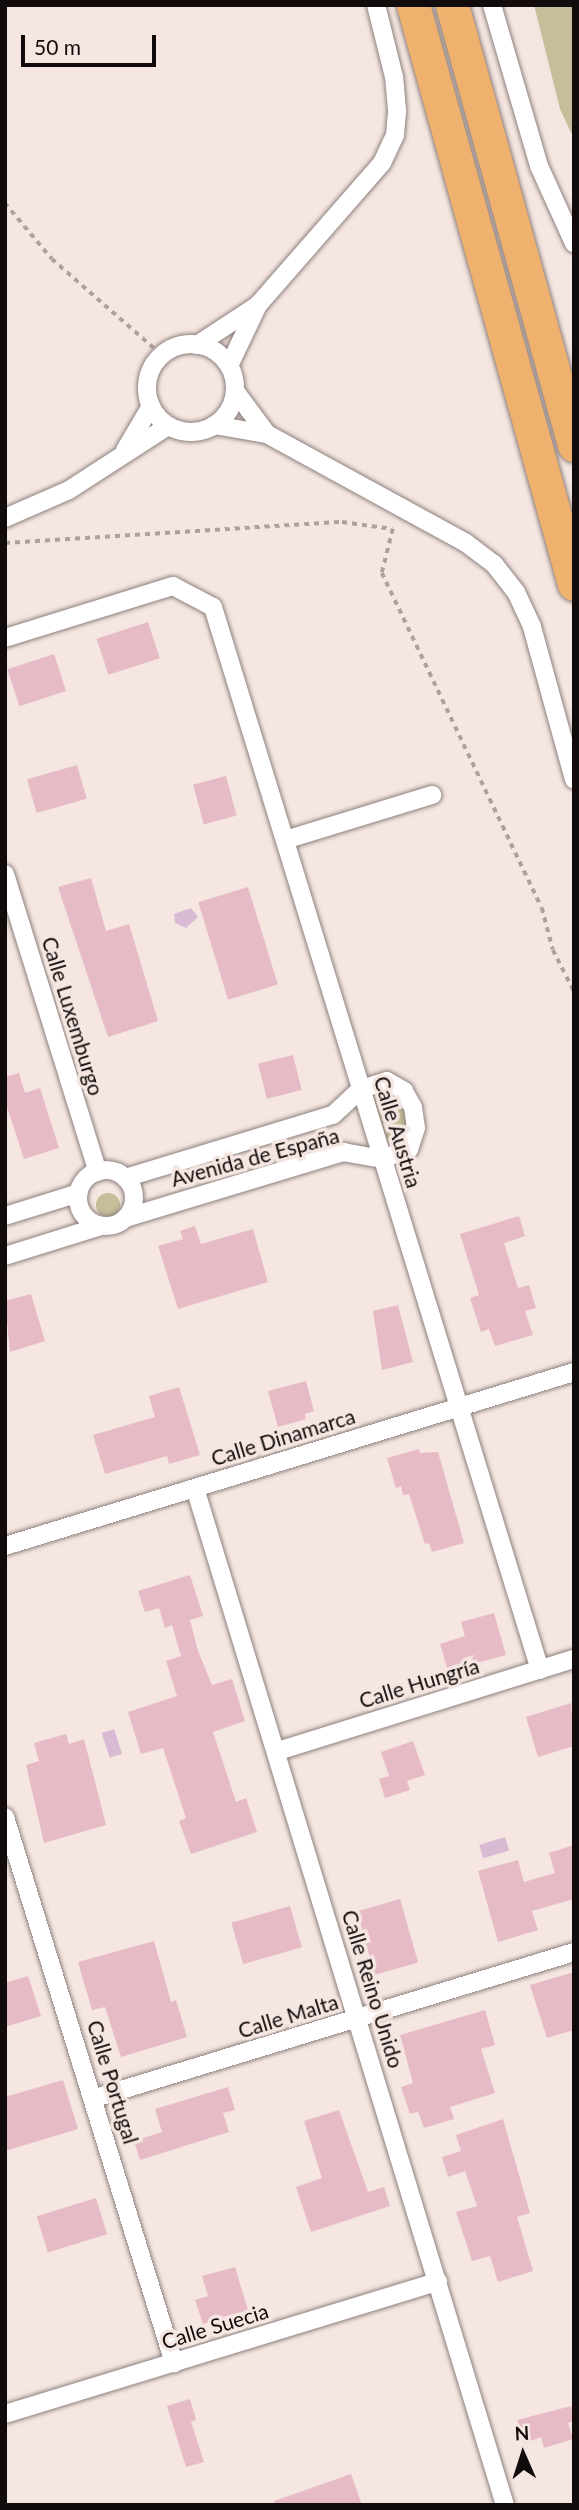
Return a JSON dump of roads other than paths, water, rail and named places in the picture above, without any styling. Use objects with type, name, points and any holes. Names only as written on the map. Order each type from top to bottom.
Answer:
[{"type":"highway","points":[[413,5],[574,584]]},
{"type":"highway","points":[[452,5],[574,445]]},
{"type":"street","points":[[197,345],[258,305],[382,163],[395,135],[394,77],[376,5]]},
{"type":"street","points":[[492,5],[539,166],[573,240]]},
{"type":"street","points":[[229,366],[258,305]]},
{"type":"street","points":[[235,391],[226,415],[214,425],[200,431],[168,426],[150,406],[147,382],[162,355],[177,346],[197,345],[212,349],[229,366],[235,391],[267,434]]},
{"type":"street","points":[[123,453],[150,406]]},
{"type":"street","points":[[214,425],[267,434],[466,543],[494,564],[516,592],[532,627],[574,779]]},
{"type":"street","points":[[5,518],[69,490],[168,426]]},
{"type":"street","name":"Calle Austria","points":[[5,638],[173,586],[212,607],[540,1670]]},
{"type":"street","points":[[285,841],[432,795]]},
{"type":"street","name":"Calle Luxemburgo","points":[[5,873],[13,925],[98,1172]]},
{"type":"street","points":[[361,1089],[387,1081],[404,1091],[413,1107],[416,1128],[409,1149],[382,1159]]},
{"type":"street","name":"Avenida de España","points":[[125,1178],[333,1115],[361,1089]]},
{"type":"street","name":"Avenida de España","points":[[126,1218],[344,1152],[382,1159]]},
{"type":"street","points":[[5,1256],[101,1226],[126,1218],[135,1197],[125,1178],[119,1173],[98,1172],[80,1185],[82,1214],[101,1226]]},
{"type":"street","points":[[5,1216],[79,1194]]},
{"type":"street","name":"Calle Dinamarca","points":[[5,1546],[574,1372]]},
{"type":"street","name":"Calle Reino Unido","points":[[195,1488],[278,1751],[505,2505]]},
{"type":"street","name":"Calle Hungría","points":[[278,1751],[574,1659]]},
{"type":"street","name":"Calle Portugal","points":[[7,1829],[96,2098],[174,2363]]},
{"type":"street","name":"Calle Malta","points":[[96,2098],[574,1951]]},
{"type":"street","name":"Calle Suecia","points":[[5,2414],[438,2282]]}]
